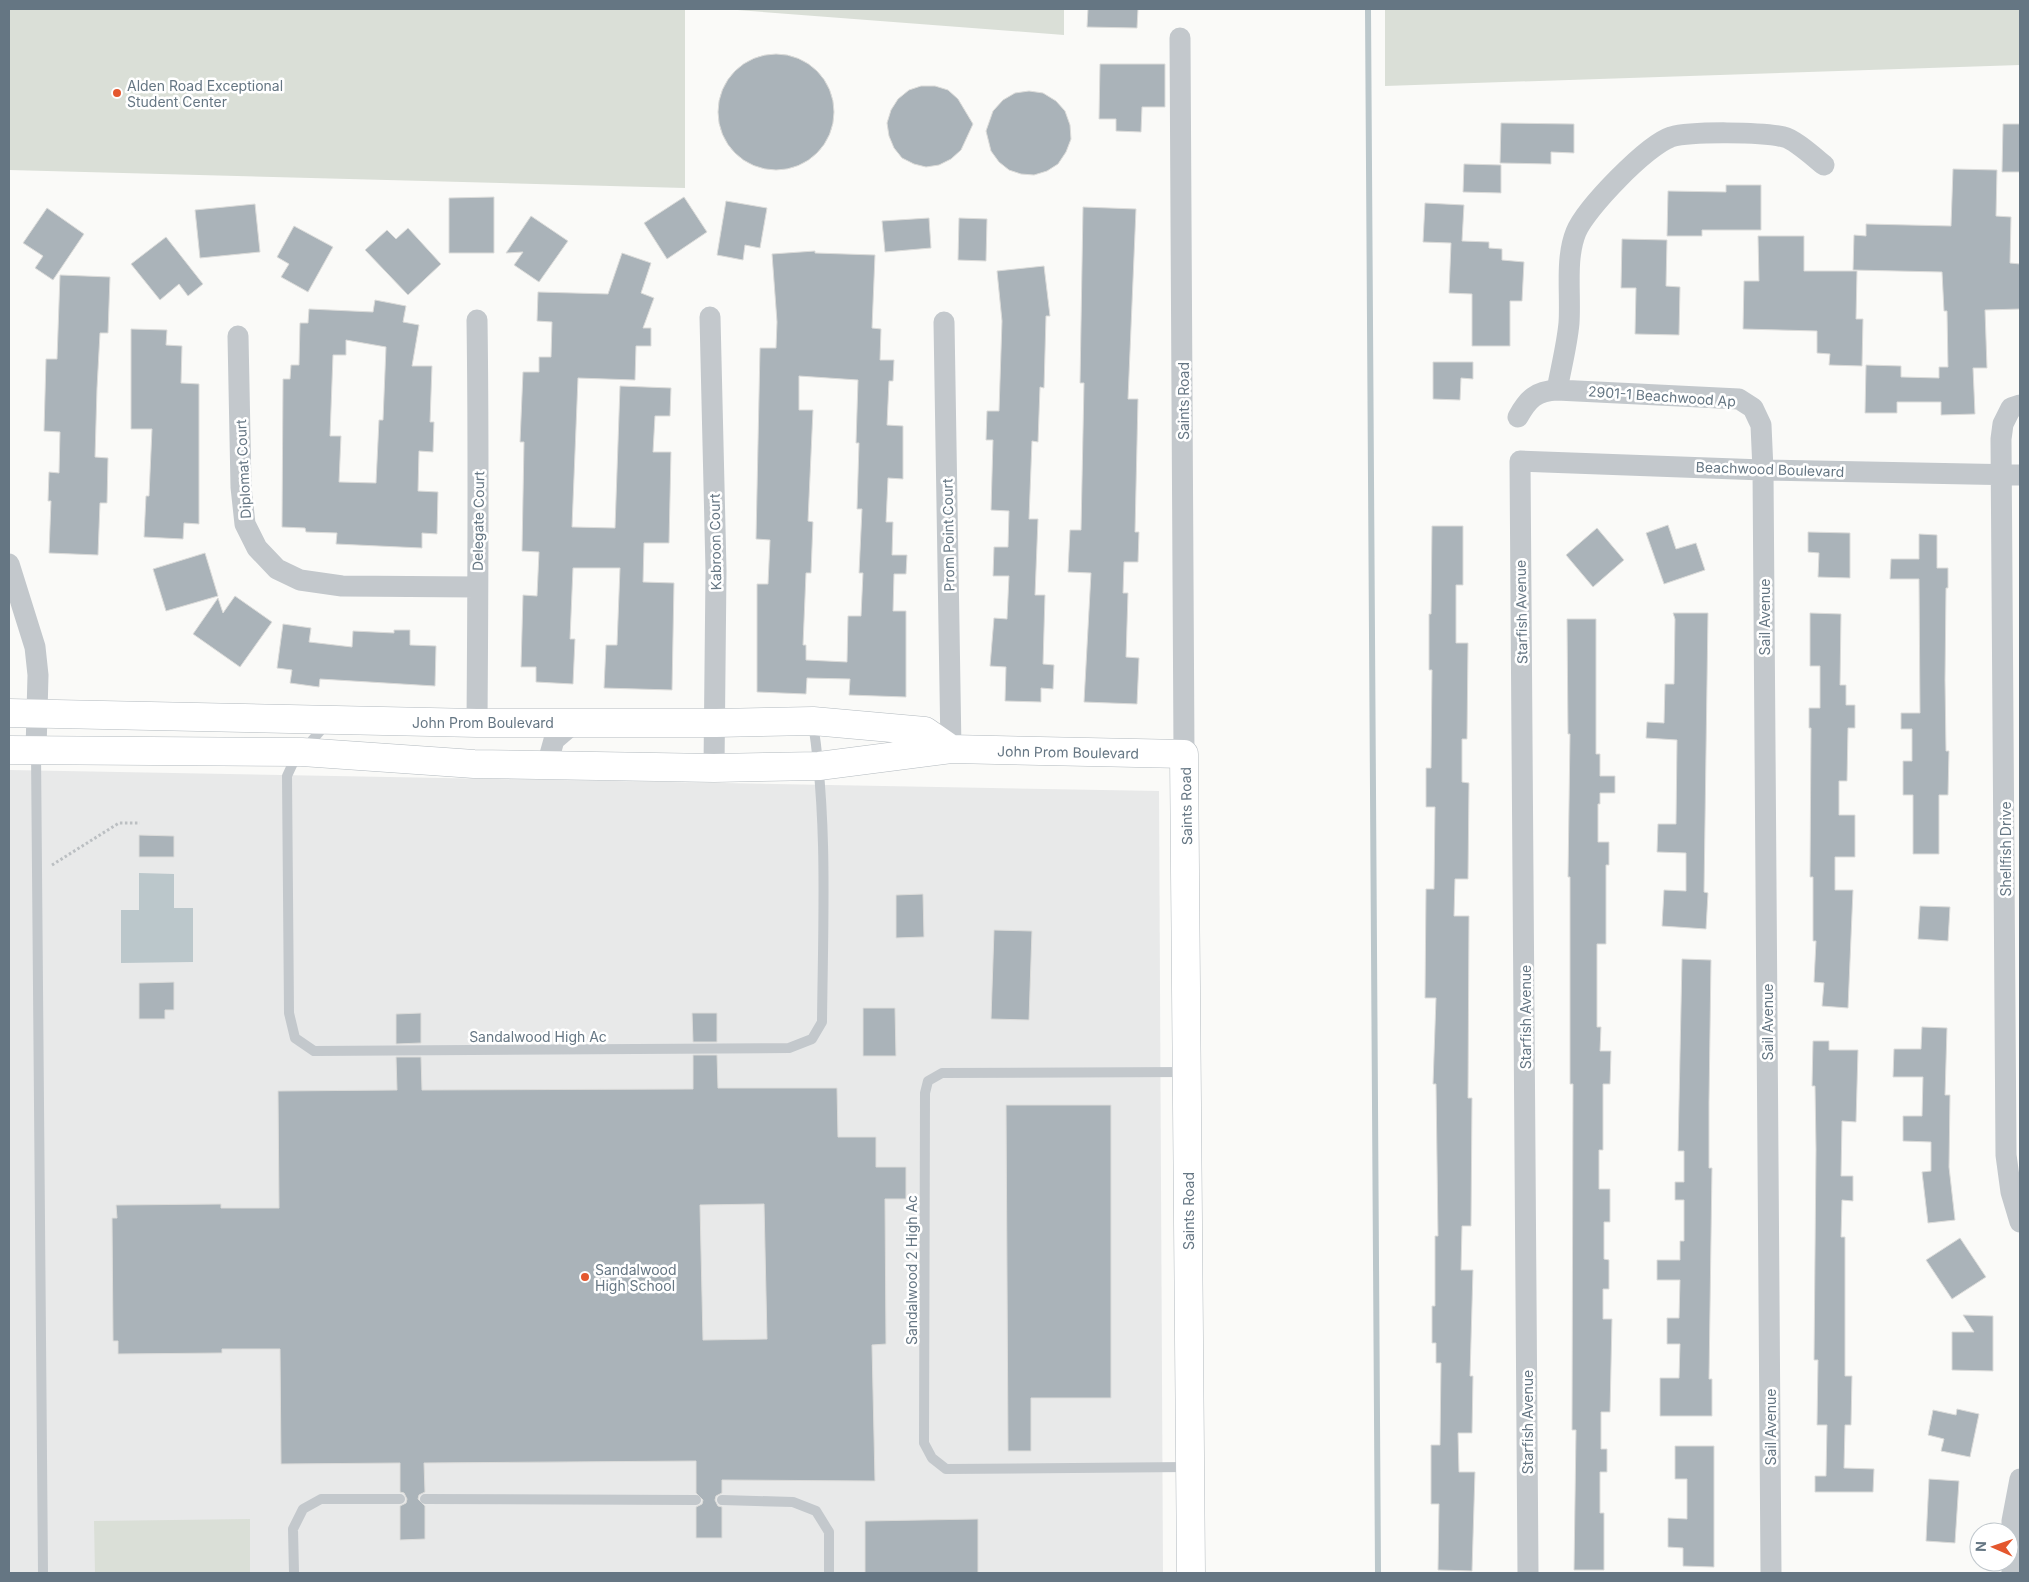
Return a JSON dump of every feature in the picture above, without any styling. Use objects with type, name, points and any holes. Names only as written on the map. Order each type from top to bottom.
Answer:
[{"type":"street","name":"Saints Road","points":[[1180,38],[1191,1573]]},
{"type":"street","points":[[1558,390],[1569,324],[1570,266],[1576,232],[1589,212],[1611,185],[1638,161],[1670,137],[1705,133],[1786,137],[1824,165]]},
{"type":"street","name":"Kabroon Court","points":[[710,317],[716,570],[716,723],[714,768]]},
{"type":"street","name":"Delegate Court","points":[[476,320],[479,445],[476,587],[477,723]]},
{"type":"street","name":"Prom Point Court","points":[[944,322],[951,749]]},
{"type":"street","name":"Diplomat Court","points":[[238,336],[241,488],[245,524],[257,548],[277,569],[300,580],[342,586],[476,587]]},
{"type":"street","name":"2901-1 Beachwood Ap","points":[[1518,417],[1524,406],[1541,391],[1558,390],[1739,399],[1754,408],[1761,425],[1763,470]]},
{"type":"street","name":"Shellfish Drive","points":[[2020,405],[2012,408],[2004,424],[2001,439],[2011,475],[2006,1155],[2011,1192],[2020,1222]]},
{"type":"street","name":"Beachwood Boulevard","points":[[1520,461],[1763,470],[2011,475]]},
{"type":"street","name":"Starfish Avenue","points":[[1520,461],[1528,1573]]},
{"type":"street","name":"Sail Avenue","points":[[1763,470],[1771,1573]]},
{"type":"street","points":[[9,564],[35,647],[38,675],[36,750]]},
{"type":"street","name":"John Prom Boulevard","points":[[9,713],[477,723],[813,721],[925,731],[951,749]]},
{"type":"street","points":[[547,765],[554,740],[575,722]]},
{"type":"street","name":"John Prom Boulevard","points":[[9,750],[302,752],[474,764],[714,768],[820,766],[951,749],[1184,754]]},
{"type":"street","points":[[2012,1573],[2012,1521],[2020,1479]]},
{"type":"lane","name":"Sandalwood High Ac","points":[[348,721],[322,729],[294,761],[287,776],[289,1013],[295,1038],[314,1051],[789,1048],[812,1039],[822,1022],[823,853],[818,787],[820,766],[813,721]]},
{"type":"lane","points":[[36,750],[43,1573]]},
{"type":"lane","name":"Sandalwood 2 High Ac","points":[[1188,1072],[942,1073],[928,1081],[925,1093],[924,1443],[932,1458],[946,1469],[1189,1468]]},
{"type":"lane","points":[[294,1573],[293,1529],[303,1509],[321,1499],[400,1499]]},
{"type":"lane","points":[[424,1499],[696,1500]]},
{"type":"lane","points":[[722,1500],[793,1502],[816,1511],[829,1532],[829,1573]]},
{"type":"path","points":[[37,874],[119,823],[140,823]]},
{"type":"shaded area","points":[[9,9],[685,9],[685,188],[9,170]]},
{"type":"shaded area","points":[[724,9],[1064,9],[1064,35]]},
{"type":"shaded area","points":[[1385,9],[2020,9],[2020,65],[1385,86]]},
{"type":"shaded area","name":"Sandalwood High School","points":[[9,770],[1159,791],[1163,1573],[9,1573]]},
{"type":"shaded area","points":[[139,873],[174,874],[174,908],[193,908],[193,962],[121,963],[121,910],[139,910]]},
{"type":"shaded area","points":[[250,1519],[250,1573],[95,1573],[94,1521]]},
{"type":"building","points":[[1088,9],[1138,9],[1137,28],[1087,27]]},
{"type":"building","points":[[776,54],[798,58],[817,71],[830,90],[834,112],[830,134],[817,153],[798,166],[776,170],[754,166],[735,153],[722,134],[718,112],[722,90],[735,71],[754,58]]},
{"type":"building","points":[[1100,64],[1165,64],[1165,107],[1142,107],[1141,132],[1116,131],[1116,119],[1099,119]]},
{"type":"building","points":[[921,86],[935,86],[948,90],[958,99],[973,124],[961,150],[951,159],[939,165],[926,167],[902,158],[894,148],[889,136],[887,123],[891,110],[898,99],[909,90]]},
{"type":"building","points":[[1029,91],[1043,93],[1056,101],[1065,111],[1070,125],[1071,139],[1066,152],[1058,164],[1047,171],[1034,175],[1021,174],[1009,170],[999,162],[991,151],[986,131],[993,111],[1003,100],[1015,93]]},
{"type":"building","points":[[1501,123],[1574,124],[1574,153],[1551,152],[1551,164],[1500,163]]},
{"type":"building","points":[[2003,124],[2020,124],[2020,172],[2002,172]]},
{"type":"building","points":[[1464,164],[1501,165],[1501,193],[1463,192]]},
{"type":"building","points":[[1953,169],[1997,170],[1996,216],[2011,217],[2010,263],[2020,264],[2020,309],[1985,310],[1987,368],[1973,368],[1975,414],[1941,415],[1941,402],[1897,402],[1897,413],[1865,413],[1866,365],[1901,366],[1901,377],[1939,378],[1939,367],[1948,367],[1947,311],[1944,311],[1942,272],[1853,270],[1854,235],[1866,236],[1866,224],[1951,226]]},
{"type":"building","points":[[1726,185],[1761,185],[1761,230],[1702,230],[1702,236],[1667,236],[1668,191],[1726,192]]},
{"type":"building","points":[[494,197],[494,253],[449,253],[449,198]]},
{"type":"building","points":[[684,197],[707,232],[667,259],[644,223]]},
{"type":"building","points":[[726,201],[767,208],[760,248],[745,245],[743,260],[717,255]]},
{"type":"building","points":[[1425,203],[1464,205],[1462,241],[1489,242],[1489,248],[1502,249],[1502,260],[1524,262],[1522,301],[1510,301],[1510,346],[1472,346],[1472,294],[1449,293],[1451,243],[1423,242]]},
{"type":"building","points":[[255,204],[260,252],[200,258],[195,210]]},
{"type":"building","points":[[1083,207],[1136,209],[1128,399],[1138,399],[1135,532],[1139,532],[1138,562],[1124,562],[1123,593],[1128,593],[1126,657],[1139,658],[1137,704],[1084,702],[1091,573],[1068,572],[1070,530],[1081,530],[1084,383],[1080,383]]},
{"type":"building","points":[[47,208],[84,234],[53,280],[35,268],[43,256],[23,243]]},
{"type":"building","points":[[531,216],[568,241],[539,282],[514,265],[523,252],[506,253]]},
{"type":"building","points":[[929,218],[931,248],[885,252],[882,221]]},
{"type":"building","points":[[959,218],[987,219],[986,261],[958,260]]},
{"type":"building","points":[[294,226],[333,247],[308,292],[281,277],[289,264],[277,257]]},
{"type":"building","points":[[408,228],[441,264],[408,295],[365,250],[387,230],[396,239]]},
{"type":"building","points":[[1758,236],[1804,236],[1804,271],[1857,271],[1856,319],[1863,319],[1862,366],[1829,365],[1830,354],[1817,353],[1817,331],[1743,329],[1744,281],[1759,281]]},
{"type":"building","points":[[166,237],[203,284],[188,296],[179,284],[160,300],[131,264]]},
{"type":"building","points":[[1622,239],[1667,240],[1666,286],[1680,287],[1679,335],[1635,334],[1636,288],[1621,288]]},
{"type":"building","points":[[815,251],[815,253],[875,255],[872,328],[881,329],[880,360],[894,360],[893,381],[889,381],[887,425],[903,426],[903,479],[888,478],[886,522],[893,522],[892,555],[907,555],[906,574],[894,574],[893,611],[906,611],[906,697],[849,695],[850,679],[807,678],[806,694],[757,692],[757,584],[768,584],[770,540],[756,539],[760,348],[776,348],[777,322],[772,254]],"holes":[[[799,376],[858,380],[856,443],[859,443],[857,509],[862,509],[859,573],[863,573],[861,616],[848,616],[847,662],[806,660],[806,645],[803,645],[806,573],[811,573],[813,522],[808,521],[813,410],[799,410]]]},
{"type":"building","points":[[622,253],[651,263],[641,293],[654,298],[643,328],[651,328],[651,346],[636,346],[635,380],[578,378],[572,527],[615,528],[620,386],[671,388],[670,416],[655,416],[653,452],[671,452],[669,543],[644,543],[643,582],[674,583],[672,690],[604,688],[606,645],[617,645],[620,568],[573,568],[570,639],[575,639],[573,684],[536,682],[536,667],[521,667],[523,595],[537,596],[539,552],[522,551],[524,442],[520,442],[523,372],[539,372],[539,357],[551,357],[552,322],[537,321],[538,292],[608,294]]},
{"type":"building","points":[[1044,266],[1050,316],[1046,316],[1044,388],[1040,387],[1038,442],[1032,441],[1029,519],[1038,519],[1035,595],[1045,595],[1043,664],[1054,665],[1053,689],[1041,688],[1041,702],[1005,701],[1006,667],[990,666],[994,618],[1007,619],[1009,576],[993,576],[994,547],[1008,547],[1009,511],[991,510],[993,440],[986,440],[987,411],[999,411],[1002,321],[997,271]]},
{"type":"building","points":[[60,275],[110,277],[108,333],[100,333],[97,388],[95,457],[108,458],[107,503],[100,503],[98,555],[49,553],[51,501],[48,501],[49,472],[59,473],[60,432],[44,431],[46,359],[57,359]]},
{"type":"building","points":[[375,300],[406,306],[403,322],[419,325],[412,366],[432,366],[430,422],[434,422],[433,452],[419,451],[418,491],[438,492],[437,534],[422,533],[422,548],[336,544],[337,533],[306,532],[305,528],[282,527],[283,379],[290,379],[291,365],[299,365],[300,323],[308,323],[309,309],[373,312]],"holes":[[[346,340],[386,347],[383,420],[379,420],[376,483],[339,482],[341,436],[330,436],[333,355],[346,355]]]},
{"type":"building","points":[[131,329],[167,330],[166,345],[182,346],[181,383],[199,384],[199,524],[184,523],[183,539],[144,537],[146,496],[149,496],[152,429],[131,429]]},
{"type":"building","points":[[1433,362],[1473,362],[1473,379],[1461,378],[1460,400],[1433,399]]},
{"type":"building","points":[[1668,525],[1676,549],[1696,543],[1705,570],[1664,584],[1646,533]]},
{"type":"building","points":[[1432,526],[1463,526],[1463,585],[1456,585],[1456,643],[1468,643],[1467,739],[1462,739],[1462,782],[1469,783],[1468,879],[1455,879],[1454,916],[1469,916],[1468,1098],[1472,1098],[1471,1226],[1462,1226],[1461,1270],[1473,1270],[1470,1376],[1473,1376],[1472,1433],[1458,1433],[1459,1472],[1475,1472],[1472,1571],[1438,1570],[1439,1504],[1431,1504],[1431,1445],[1440,1445],[1441,1363],[1436,1363],[1436,1343],[1432,1343],[1432,1306],[1435,1306],[1435,1236],[1438,1236],[1436,1084],[1433,1084],[1436,998],[1425,998],[1426,889],[1434,889],[1435,807],[1426,807],[1426,768],[1431,768],[1432,670],[1429,670],[1429,614],[1431,614]]},
{"type":"building","points":[[1597,528],[1624,560],[1593,587],[1566,555]]},
{"type":"building","points":[[1808,532],[1850,533],[1850,578],[1818,577],[1819,553],[1808,552]]},
{"type":"building","points":[[1919,534],[1937,535],[1937,568],[1948,568],[1945,680],[1946,751],[1949,751],[1948,795],[1939,795],[1939,854],[1913,854],[1913,795],[1903,795],[1903,761],[1912,761],[1912,729],[1901,729],[1901,713],[1920,713],[1919,579],[1890,579],[1891,559],[1919,559]]},
{"type":"building","points":[[205,553],[218,596],[166,611],[153,569]]},
{"type":"building","points":[[235,596],[272,622],[240,667],[193,634],[218,598],[223,613]]},
{"type":"building","points":[[1673,613],[1708,613],[1704,892],[1708,893],[1706,929],[1662,926],[1664,890],[1686,891],[1686,853],[1657,852],[1658,824],[1676,824],[1677,740],[1646,738],[1647,722],[1664,723],[1665,684],[1674,684],[1675,619]]},
{"type":"building","points":[[1810,613],[1841,614],[1840,685],[1846,685],[1846,705],[1855,705],[1855,728],[1848,728],[1847,781],[1839,781],[1839,815],[1855,815],[1855,857],[1835,857],[1835,890],[1853,890],[1848,1008],[1822,1006],[1824,983],[1814,982],[1816,941],[1813,941],[1813,877],[1810,877],[1811,728],[1809,728],[1809,708],[1820,708],[1820,666],[1810,666]]},
{"type":"building","points":[[1567,619],[1596,619],[1596,754],[1600,754],[1600,776],[1615,776],[1615,793],[1600,793],[1600,804],[1598,804],[1598,842],[1609,842],[1609,865],[1606,865],[1606,944],[1597,944],[1597,1027],[1601,1027],[1600,1051],[1611,1051],[1610,1084],[1603,1084],[1603,1150],[1599,1150],[1599,1189],[1610,1189],[1610,1222],[1604,1222],[1604,1259],[1609,1260],[1609,1289],[1603,1289],[1603,1319],[1612,1319],[1610,1412],[1601,1412],[1601,1449],[1607,1449],[1607,1472],[1600,1472],[1600,1513],[1604,1513],[1604,1570],[1574,1570],[1576,1430],[1572,1430],[1573,1084],[1570,1084],[1570,877],[1568,877],[1570,734],[1568,734]]},
{"type":"building","points":[[283,624],[311,628],[309,642],[352,647],[353,631],[394,633],[394,630],[410,630],[410,645],[436,646],[435,686],[320,679],[319,687],[290,683],[292,670],[277,668]]},
{"type":"building","points":[[139,835],[174,836],[174,857],[139,857]]},
{"type":"building","points":[[923,894],[924,937],[896,938],[896,895]]},
{"type":"building","points":[[1920,906],[1950,907],[1948,941],[1918,939]]},
{"type":"building","points":[[994,930],[1032,931],[1029,1020],[991,1019]]},
{"type":"building","points":[[1682,959],[1711,960],[1709,1168],[1712,1168],[1709,1379],[1712,1379],[1712,1416],[1660,1416],[1660,1378],[1679,1378],[1680,1344],[1667,1344],[1667,1318],[1679,1318],[1680,1280],[1657,1280],[1657,1260],[1680,1260],[1680,1241],[1684,1241],[1684,1200],[1675,1200],[1675,1182],[1684,1182],[1684,1151],[1678,1151]]},
{"type":"building","points":[[174,982],[174,1010],[165,1010],[165,1019],[139,1019],[139,983]]},
{"type":"building","points":[[863,1008],[895,1008],[896,1056],[863,1056]]},
{"type":"building","points":[[421,1013],[421,1043],[396,1044],[396,1014]]},
{"type":"building","points":[[692,1013],[717,1013],[717,1042],[693,1042]]},
{"type":"building","points":[[1922,1027],[1947,1028],[1945,1095],[1950,1095],[1949,1167],[1955,1220],[1928,1223],[1922,1172],[1931,1171],[1931,1142],[1903,1141],[1903,1116],[1922,1116],[1923,1077],[1893,1077],[1894,1049],[1921,1049]]},
{"type":"building","points":[[1813,1041],[1829,1041],[1829,1050],[1858,1050],[1856,1122],[1842,1121],[1841,1176],[1853,1176],[1853,1201],[1842,1200],[1841,1237],[1845,1237],[1845,1376],[1852,1376],[1851,1425],[1845,1425],[1844,1468],[1874,1469],[1873,1492],[1815,1492],[1815,1476],[1826,1476],[1827,1425],[1817,1425],[1818,1360],[1814,1360],[1816,1149],[1815,1086],[1812,1086]]},
{"type":"building","points":[[693,1055],[717,1055],[718,1088],[837,1088],[838,1137],[876,1137],[876,1167],[906,1167],[906,1199],[885,1199],[886,1344],[872,1345],[875,1481],[722,1480],[722,1493],[716,1496],[715,1500],[718,1506],[722,1507],[722,1538],[696,1538],[696,1507],[702,1504],[703,1500],[696,1493],[696,1461],[424,1463],[425,1492],[419,1495],[418,1499],[425,1506],[425,1539],[400,1540],[400,1506],[406,1503],[407,1499],[404,1493],[400,1492],[400,1463],[281,1464],[280,1349],[222,1349],[222,1353],[118,1354],[118,1341],[113,1341],[112,1218],[117,1218],[116,1205],[221,1204],[221,1208],[279,1208],[278,1091],[397,1090],[396,1057],[421,1057],[422,1090],[693,1089]],"holes":[[[764,1204],[767,1339],[703,1340],[700,1205]]]},
{"type":"building","points":[[1006,1105],[1111,1105],[1111,1398],[1031,1398],[1031,1451],[1008,1451]]},
{"type":"building","points":[[1960,1238],[1986,1277],[1952,1299],[1926,1260]]},
{"type":"building","points":[[1963,1315],[1993,1316],[1993,1371],[1952,1370],[1952,1332],[1974,1332]]},
{"type":"building","points":[[1957,1409],[1979,1414],[1970,1457],[1941,1451],[1944,1439],[1928,1435],[1933,1410],[1956,1415]]},
{"type":"building","points":[[1675,1446],[1714,1446],[1714,1567],[1683,1566],[1683,1548],[1668,1547],[1668,1518],[1687,1519],[1687,1479],[1675,1479]]},
{"type":"building","points":[[1929,1479],[1959,1481],[1955,1543],[1926,1541]]},
{"type":"building","points":[[978,1519],[978,1573],[865,1573],[865,1521]]},
{"type":"waterway","points":[[1368,9],[1378,1573]]},
{"type":"place","name":"Alden Road Exceptional Student Center","points":[[117,93]]},
{"type":"place","name":"Sandalwood High School","points":[[585,1277]]}]
